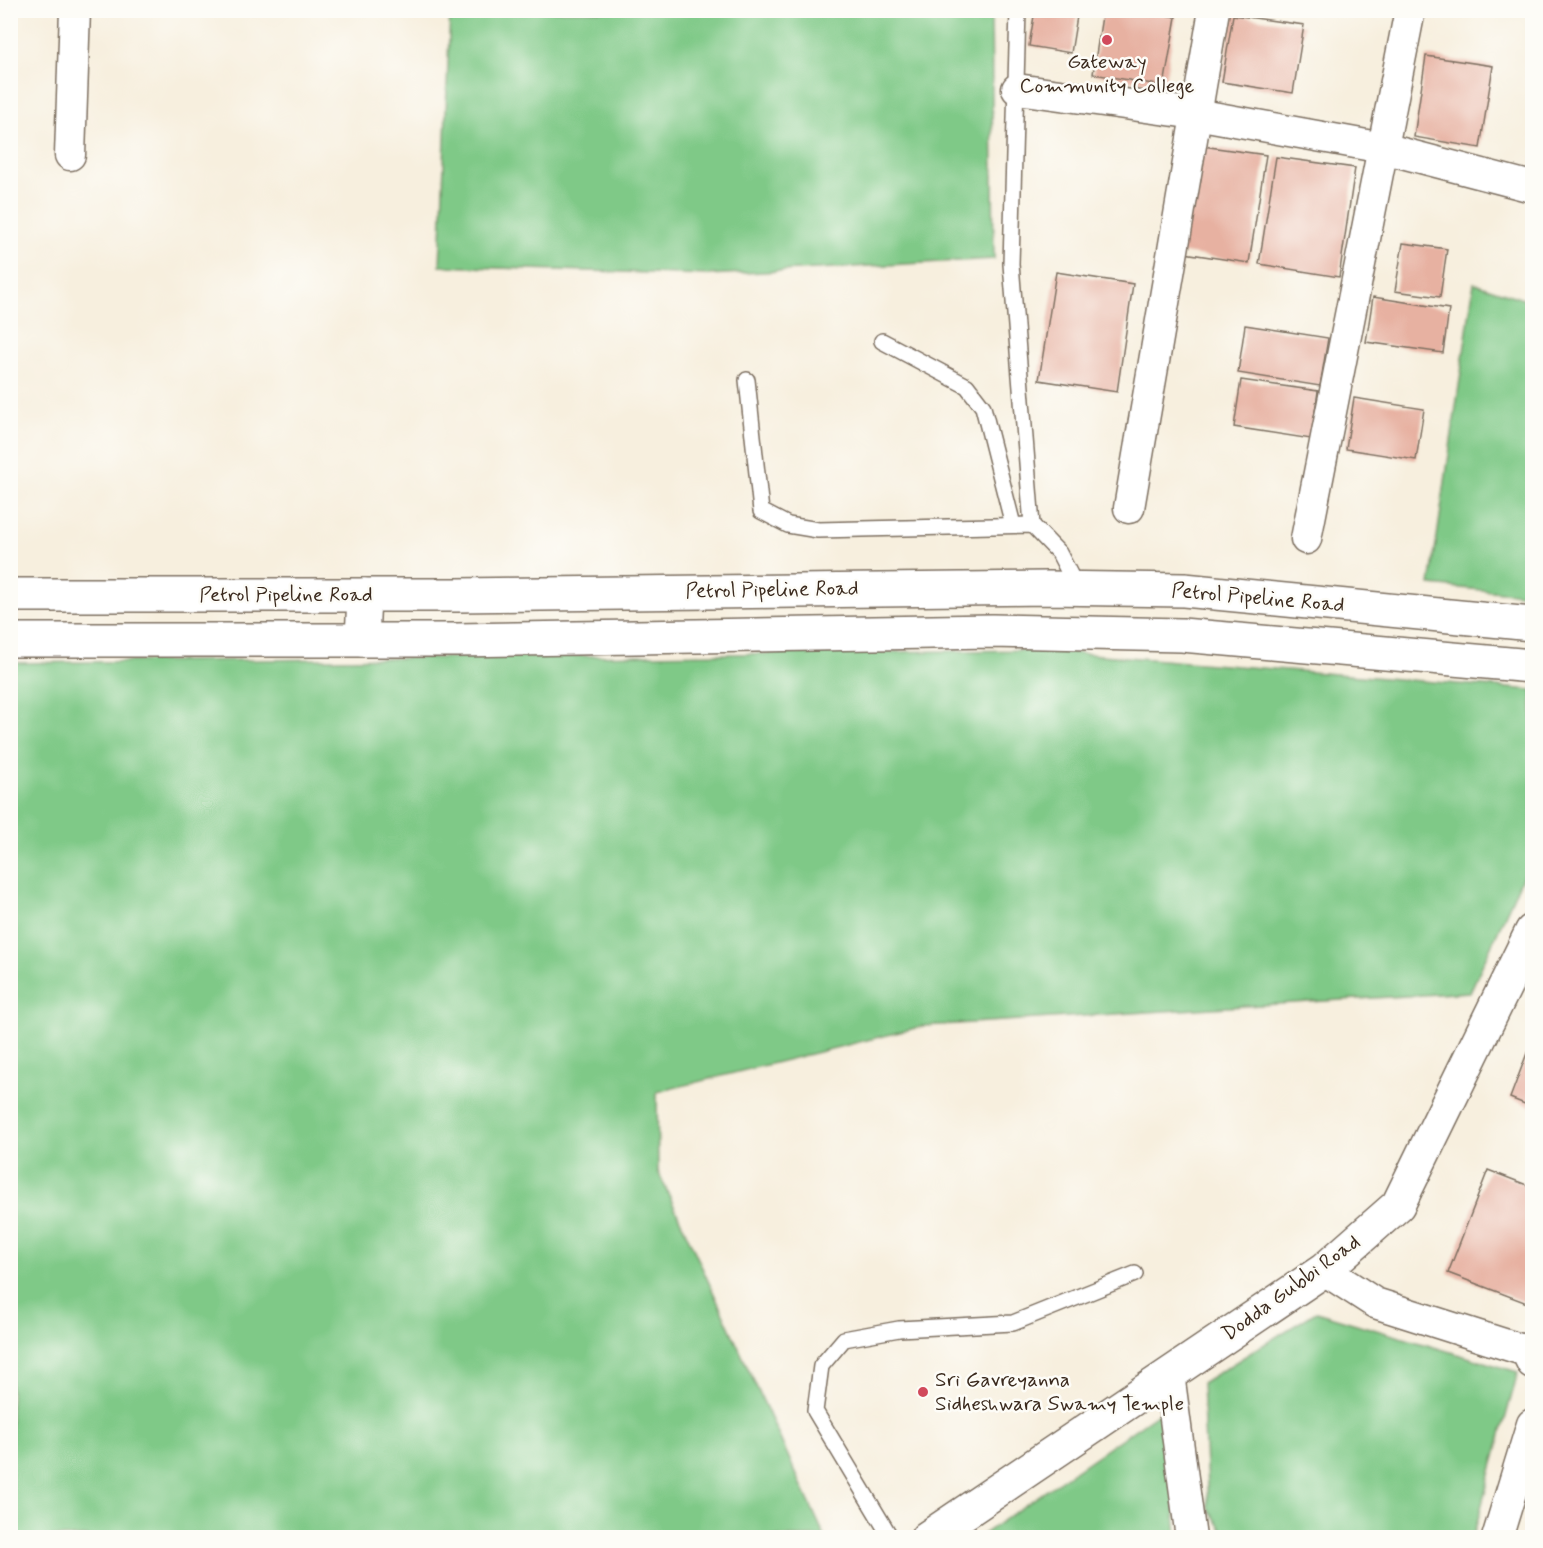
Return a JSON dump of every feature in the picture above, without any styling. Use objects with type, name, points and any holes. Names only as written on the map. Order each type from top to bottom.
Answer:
[{"type":"main road","name":"Petrol Pipeline Road","points":[[10,596],[1077,588],[1184,591],[1533,624]]},
{"type":"main road","points":[[362,639],[364,595]]},
{"type":"main road","name":"Petrol Pipeline Road","points":[[10,640],[362,639],[992,631],[1158,634],[1533,666]]},
{"type":"main road","name":"Dodda Gubbi Road","points":[[927,1538],[1324,1270],[1398,1205],[1533,931]]},
{"type":"street","points":[[70,155],[75,10]]},
{"type":"street","points":[[1129,508],[1214,10]]},
{"type":"street","points":[[1306,539],[1410,10]]},
{"type":"street","points":[[1017,89],[1196,114],[1383,148],[1533,187]]},
{"type":"street","points":[[1324,1270],[1375,1303],[1530,1355]]},
{"type":"street","points":[[1169,1374],[1191,1538]]},
{"type":"street","points":[[1497,1538],[1533,1424]]},
{"type":"lane","points":[[1018,10],[1011,264],[1032,525],[1059,553],[1077,588]]},
{"type":"lane","points":[[882,341],[968,386],[983,407],[1013,525]]},
{"type":"lane","points":[[747,380],[761,511],[788,525],[818,530],[1032,525]]},
{"type":"lane","points":[[891,1538],[815,1411],[821,1366],[844,1339],[898,1329],[1012,1323],[1135,1274]]},
{"type":"green space","points":[[450,11],[991,11],[994,259],[708,275],[440,266]]},
{"type":"green space","points":[[1474,283],[1532,302],[1532,595],[1430,585]]},
{"type":"green space","points":[[1040,650],[1532,690],[1532,856],[1470,992],[924,1026],[657,1092],[658,1171],[825,1537],[11,1537],[11,663]]},
{"type":"green space","points":[[1316,1312],[1518,1372],[1473,1537],[1227,1537],[1208,1508],[1202,1383]]},
{"type":"green space","points":[[1166,1408],[1177,1537],[979,1537]]},
{"type":"building","points":[[1035,10],[1078,10],[1071,53],[1029,46]]},
{"type":"building","points":[[1103,10],[1137,10],[1176,17],[1164,86],[1093,74]]},
{"type":"building","points":[[1233,15],[1304,25],[1293,93],[1222,82]]},
{"type":"building","points":[[1426,56],[1493,66],[1480,148],[1414,137]]},
{"type":"building","points":[[1195,145],[1266,155],[1249,263],[1178,252]]},
{"type":"building","points":[[1276,157],[1355,168],[1339,277],[1259,264]]},
{"type":"building","points":[[1403,243],[1447,249],[1440,297],[1395,291]]},
{"type":"building","points":[[1056,272],[1133,284],[1117,392],[1039,380]]},
{"type":"building","points":[[1373,297],[1449,309],[1443,353],[1366,342]]},
{"type":"building","points":[[1245,325],[1328,338],[1320,386],[1238,373]]},
{"type":"building","points":[[1241,380],[1318,391],[1311,439],[1234,427]]},
{"type":"building","points":[[1354,398],[1424,409],[1416,460],[1346,449]]},
{"type":"building","points":[[1532,1040],[1532,1107],[1510,1098]]},
{"type":"building","points":[[1488,1170],[1532,1187],[1532,1305],[1448,1273]]},
{"type":"place","name":"Gateway Community College","points":[[1107,40]]},
{"type":"place","name":"Sri Gavreyanna Sidheshwara Swamy Temple","points":[[923,1392]]}]
